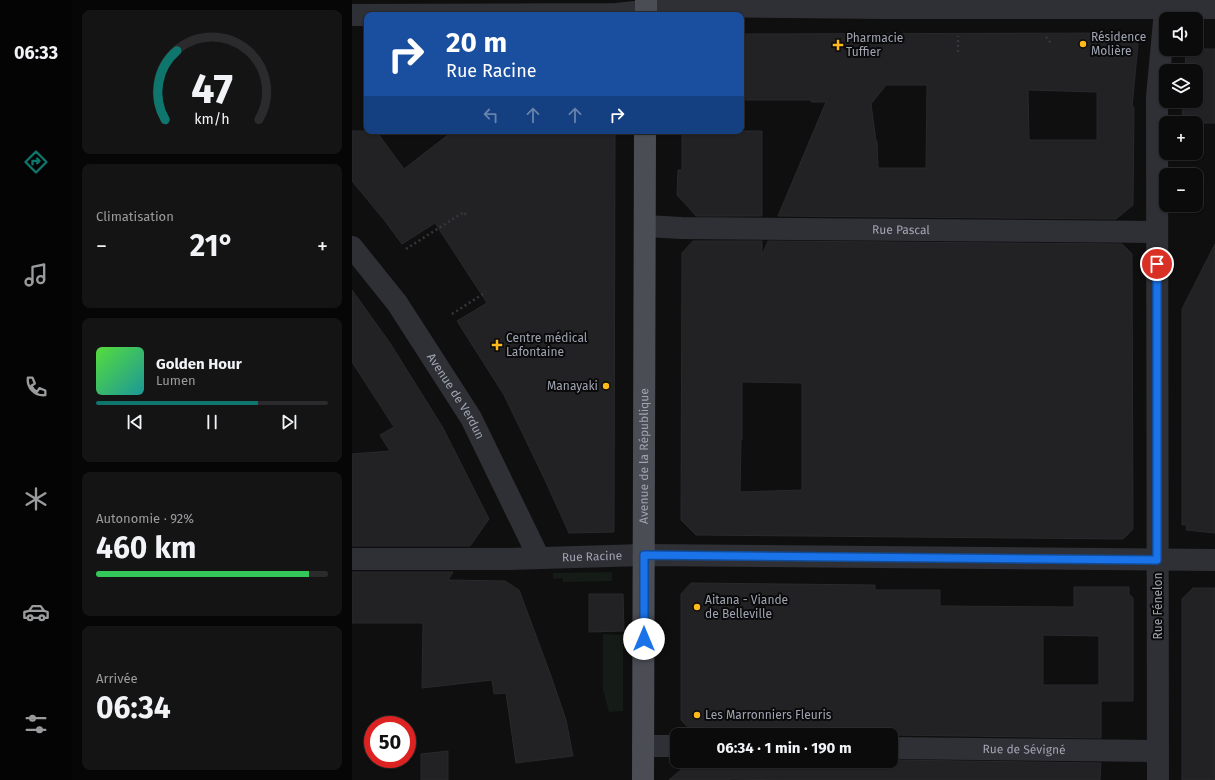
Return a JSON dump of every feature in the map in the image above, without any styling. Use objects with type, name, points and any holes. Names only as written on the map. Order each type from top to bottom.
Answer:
[{"type":"main road","name":"Avenue de la République","points":[[643,780],[645,134]]},
{"type":"street","points":[[628,12],[646,9],[691,6],[884,4],[1166,4],[1215,8]]},
{"type":"street","name":"Rue Fénelon","points":[[1158,780],[1157,97],[1166,4]]},
{"type":"street","points":[[352,14],[364,14]]},
{"type":"street","name":"Rue Pascal","points":[[645,226],[681,228],[1157,232]]},
{"type":"street","name":"Avenue de Verdun","points":[[352,247],[397,303],[471,418],[538,558]]},
{"type":"street","name":"Rue Racine","points":[[352,559],[508,559],[644,555],[1215,560]]},
{"type":"street","points":[[644,746],[670,746]]},
{"type":"street","name":"Rue de Sévigné","points":[[898,748],[1158,751]]},
{"type":"path","points":[[1044,33],[1052,45]]},
{"type":"path","points":[[958,34],[958,52]]},
{"type":"path","points":[[406,249],[464,212],[467,218]]},
{"type":"path","points":[[452,314],[486,292]]},
{"type":"shaded area","points":[[612,572],[612,581],[563,582],[563,578],[553,579],[553,573]]},
{"type":"shaded area","points":[[603,634],[623,635],[623,711],[609,712],[603,690]]},
{"type":"building","points":[[1126,33],[1138,44],[1132,107],[1134,107],[1133,205],[1116,219],[778,216],[826,102],[811,102],[811,100],[744,100],[744,34]],"holes":[[[886,85],[927,85],[926,168],[878,168],[877,141],[871,104]],[[1028,90],[1097,92],[1097,140],[1029,140]]]},
{"type":"building","points":[[1203,49],[1215,49],[1215,123],[1203,123],[1203,116],[1182,116],[1183,108],[1203,108],[1203,64],[1185,64],[1186,56],[1203,56]]},
{"type":"building","points":[[352,131],[364,131],[364,134],[378,134],[404,169],[449,134],[615,134],[614,532],[569,533],[504,395],[457,321],[487,303],[435,223],[402,244],[352,181]]},
{"type":"building","points":[[744,131],[762,131],[762,216],[696,216],[677,195],[678,170],[682,170],[682,134],[744,134]]},
{"type":"building","points":[[693,241],[762,241],[762,255],[768,241],[1122,244],[1132,254],[1133,529],[1123,539],[696,535],[681,520],[682,253]],"holes":[[[742,382],[802,383],[802,490],[740,492]]]},
{"type":"building","points":[[1215,244],[1215,533],[1186,530],[1187,525],[1182,525],[1182,309]]},
{"type":"building","points":[[352,290],[390,343],[443,428],[489,519],[470,546],[352,546],[352,454],[390,451],[380,435],[394,427],[352,362]]},
{"type":"building","points":[[352,572],[453,572],[448,580],[505,581],[519,590],[566,720],[573,756],[516,763],[506,693],[494,694],[492,680],[422,688],[423,623],[352,623]]},
{"type":"building","points":[[691,583],[875,585],[875,590],[940,590],[940,606],[1074,607],[1074,587],[1129,587],[1129,594],[1133,598],[1133,701],[1101,701],[1101,738],[898,735],[898,728],[688,728],[681,720],[681,594]],"holes":[[[1043,635],[1099,636],[1099,685],[1043,685]]]},
{"type":"building","points":[[1193,588],[1215,588],[1215,780],[1182,780],[1182,599]]},
{"type":"building","points":[[589,594],[623,594],[624,631],[589,632]]},
{"type":"building","points":[[448,751],[448,780],[421,780],[421,754]]},
{"type":"building","points":[[898,760],[1101,763],[1100,780],[669,780],[683,768],[898,768]]},
{"type":"place","name":"Résidence Molière","points":[[1083,44]]},
{"type":"place","name":"Pharmacie Tuffier","points":[[838,45]]},
{"type":"place","name":"Centre médical Lafontaine","points":[[497,345]]},
{"type":"place","name":"Manayaki","points":[[606,386]]},
{"type":"place","name":"Aitana - Viande de Belleville","points":[[697,607]]},
{"type":"place","name":"Les Marronniers Fleuris","points":[[697,715]]},
{"type":"route","points":[[644,639],[644,555],[1157,560],[1157,264]]}]
